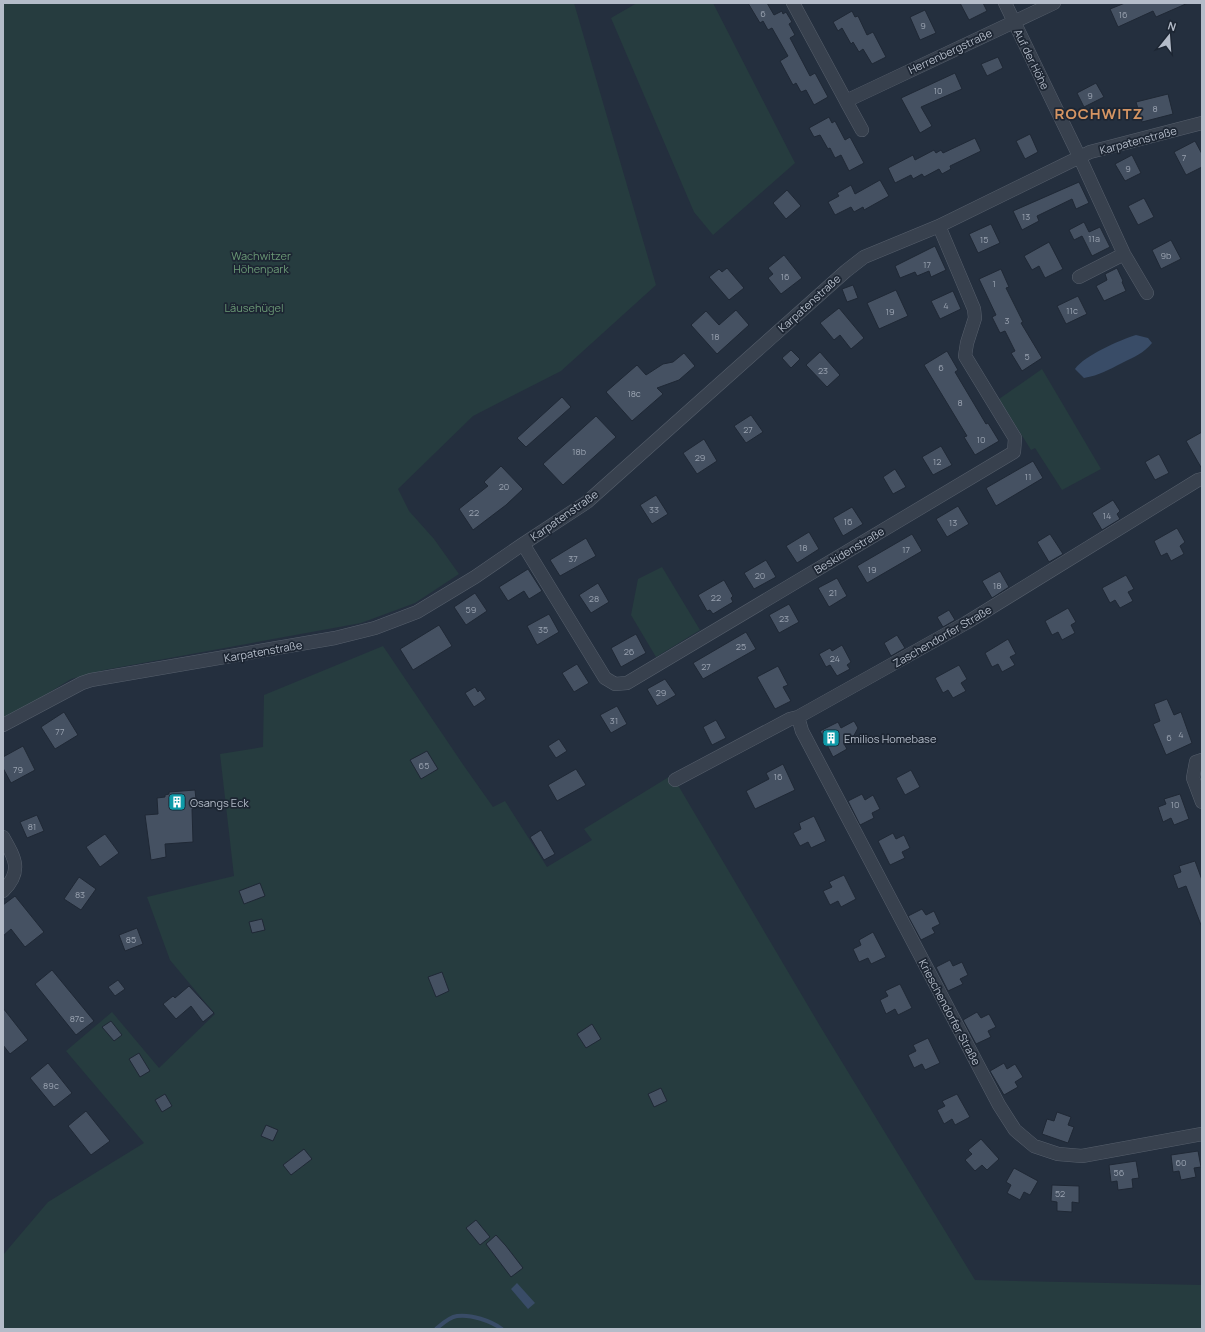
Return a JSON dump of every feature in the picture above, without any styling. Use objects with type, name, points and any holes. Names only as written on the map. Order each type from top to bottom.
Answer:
[{"type":"street","points":[[793,3],[862,130]]},
{"type":"street","name":"Auf der Höhe","points":[[1005,3],[1080,158]]},
{"type":"street","name":"Herrenbergstraße","points":[[846,101],[1054,3]]},
{"type":"street","name":"Karpatenstraße","points":[[3,725],[82,683],[91,680],[335,638],[375,628],[417,612],[475,577],[522,544],[587,502],[846,271],[864,257],[939,226],[1090,152],[1200,127]]},
{"type":"street","points":[[1080,158],[1124,254],[1147,293]]},
{"type":"street","name":"Beskidenstraße","points":[[522,544],[605,678],[615,684],[626,683],[1014,452],[1015,438],[966,356],[967,343],[975,318],[974,309],[939,226]]},
{"type":"street","points":[[1079,278],[1124,254]]},
{"type":"street","name":"Zaschendorfer Straße","points":[[675,780],[790,719],[798,717],[966,623],[1198,480],[1202,479]]},
{"type":"street","name":"Krieschendorfer Straße","points":[[798,717],[802,731],[999,1106],[1015,1130],[1034,1146],[1058,1154],[1082,1156],[1202,1134]]},
{"type":"street","points":[[1202,760],[1196,762],[1192,778],[1202,802]]},
{"type":"street","points":[[3,837],[12,852],[16,863],[15,875],[10,885],[3,891]]},
{"type":"green space","name":"Wachwitzer Höhenpark","points":[[3,3],[574,3],[656,285],[561,371],[473,416],[398,489],[409,511],[434,539],[459,574],[415,603],[361,623],[104,670],[71,679],[3,721]]},
{"type":"green space","points":[[637,3],[713,3],[795,163],[713,235],[694,212],[611,18]]},
{"type":"green space","points":[[1042,369],[1101,469],[1062,490],[1035,448],[1031,450],[999,399]]},
{"type":"green space","points":[[662,567],[700,630],[656,657],[631,615],[638,579]]},
{"type":"green space","points":[[383,646],[493,807],[505,801],[547,867],[592,840],[584,829],[672,775],[820,1026],[975,1280],[1202,1285],[1202,1329],[3,1329],[3,1255],[48,1202],[144,1143],[66,1051],[112,1012],[159,1068],[215,1014],[170,960],[147,897],[234,876],[220,754],[263,747],[264,695]]},
{"type":"water","points":[[1136,335],[1148,338],[1152,343],[1146,350],[1135,357],[1104,372],[1084,378],[1075,369],[1086,358],[1094,353],[1121,340]]},
{"type":"water","points":[[517,1283],[535,1303],[528,1309],[511,1289]]},
{"type":"building","points":[[748,3],[767,3],[774,15],[782,11],[783,14],[786,12],[792,22],[789,24],[795,35],[790,38],[810,76],[815,73],[828,97],[814,105],[806,90],[801,92],[796,83],[793,85],[780,61],[788,56],[772,28],[768,30],[763,21],[760,23]]},
{"type":"building","points":[[960,3],[983,3],[987,11],[969,20]]},
{"type":"building","points":[[1125,3],[1188,3],[1156,17],[1153,11],[1118,27],[1110,9]]},
{"type":"building","points":[[925,10],[936,33],[920,40],[910,17]]},
{"type":"building","points":[[852,11],[855,17],[858,16],[867,35],[873,32],[886,57],[872,64],[863,49],[859,52],[853,42],[851,44],[842,28],[838,31],[833,22]]},
{"type":"building","points":[[998,57],[1003,68],[987,76],[981,64]]},
{"type":"building","points":[[955,73],[962,89],[921,107],[932,126],[920,133],[901,98]]},
{"type":"building","points":[[1096,83],[1104,97],[1084,107],[1077,93]]},
{"type":"building","points":[[1168,94],[1173,114],[1142,122],[1136,102]]},
{"type":"building","points":[[829,117],[832,123],[835,121],[845,140],[850,137],[864,163],[849,171],[841,155],[835,158],[830,148],[828,149],[820,135],[814,137],[809,128]]},
{"type":"building","points":[[1030,134],[1038,152],[1025,159],[1016,141]]},
{"type":"building","points":[[975,138],[981,151],[950,166],[951,169],[942,174],[939,169],[924,177],[922,174],[913,179],[911,175],[895,183],[888,168],[913,155],[915,160],[934,150],[936,153],[941,150],[943,153]]},
{"type":"building","points":[[1195,141],[1202,154],[1202,167],[1186,175],[1174,152]]},
{"type":"building","points":[[1132,155],[1141,173],[1125,181],[1115,164]]},
{"type":"building","points":[[880,180],[889,196],[864,210],[863,207],[854,212],[851,207],[835,215],[828,202],[839,196],[837,193],[851,185],[855,194]]},
{"type":"building","points":[[1079,182],[1089,203],[1076,209],[1072,199],[1037,216],[1039,221],[1022,230],[1013,211]]},
{"type":"building","points":[[787,190],[801,206],[786,219],[773,203]]},
{"type":"building","points":[[1144,198],[1154,217],[1138,225],[1128,206]]},
{"type":"building","points":[[1084,222],[1089,232],[1100,227],[1110,247],[1092,256],[1082,236],[1074,240],[1069,230]]},
{"type":"building","points":[[991,224],[1000,243],[978,253],[969,234]]},
{"type":"building","points":[[1171,240],[1181,259],[1161,269],[1152,250]]},
{"type":"building","points":[[1049,242],[1063,269],[1045,278],[1039,266],[1032,270],[1024,256]]},
{"type":"building","points":[[935,246],[946,270],[931,277],[929,271],[917,276],[915,272],[900,278],[895,266]]},
{"type":"building","points":[[784,255],[802,278],[781,294],[768,278],[773,274],[768,268]]},
{"type":"building","points":[[727,268],[744,288],[729,300],[709,277],[719,269],[722,272]]},
{"type":"building","points":[[1117,268],[1126,291],[1104,301],[1096,286],[1107,280],[1105,274]]},
{"type":"building","points":[[1001,269],[1009,287],[1006,288],[1023,322],[1021,323],[1042,358],[1022,371],[1011,353],[1015,351],[1005,331],[1000,333],[992,317],[996,315],[979,279]]},
{"type":"building","points":[[853,285],[858,298],[847,302],[842,289]]},
{"type":"building","points":[[896,290],[908,316],[879,329],[867,303]]},
{"type":"building","points":[[953,291],[961,309],[940,319],[931,301]]},
{"type":"building","points":[[1078,296],[1087,314],[1066,324],[1057,306]]},
{"type":"building","points":[[839,308],[864,338],[851,349],[840,335],[834,340],[820,323]]},
{"type":"building","points":[[736,310],[749,325],[717,354],[691,325],[706,311],[719,325]]},
{"type":"building","points":[[791,350],[800,359],[791,368],[782,358]]},
{"type":"building","points":[[947,351],[958,370],[955,372],[986,424],[988,423],[999,441],[975,455],[964,437],[967,436],[924,365]]},
{"type":"building","points":[[820,352],[840,375],[827,387],[806,365]]},
{"type":"building","points":[[684,353],[695,366],[679,380],[657,388],[663,394],[632,421],[606,392],[637,365],[646,375],[663,364],[673,362]]},
{"type":"building","points":[[562,397],[571,407],[526,447],[517,438]]},
{"type":"building","points":[[751,415],[763,432],[746,443],[734,426]]},
{"type":"building","points":[[596,416],[616,437],[563,485],[543,464]]},
{"type":"building","points":[[1202,432],[1202,469],[1186,441]]},
{"type":"building","points":[[704,439],[717,461],[697,474],[683,453]]},
{"type":"building","points":[[941,446],[952,465],[933,475],[922,457]]},
{"type":"building","points":[[1159,454],[1169,473],[1155,480],[1145,462]]},
{"type":"building","points":[[1033,461],[1043,478],[996,506],[986,488]]},
{"type":"building","points":[[501,466],[523,489],[506,505],[473,530],[459,509],[488,486],[484,482]]},
{"type":"building","points":[[895,469],[906,487],[893,494],[883,477]]},
{"type":"building","points":[[656,495],[668,514],[652,524],[640,505]]},
{"type":"building","points":[[1113,500],[1120,511],[1117,514],[1120,519],[1102,530],[1092,513]]},
{"type":"building","points":[[958,506],[969,524],[947,537],[936,519]]},
{"type":"building","points":[[852,507],[863,524],[843,536],[833,518]]},
{"type":"building","points":[[1177,528],[1185,542],[1180,546],[1184,554],[1171,561],[1167,553],[1161,556],[1154,541]]},
{"type":"building","points":[[809,532],[819,549],[797,563],[786,546]]},
{"type":"building","points":[[912,534],[922,551],[867,583],[857,566]]},
{"type":"building","points":[[1050,534],[1063,554],[1049,562],[1037,542]]},
{"type":"building","points":[[586,538],[596,556],[560,576],[550,560]]},
{"type":"building","points":[[766,560],[776,577],[754,589],[744,573]]},
{"type":"building","points":[[528,569],[542,591],[529,599],[524,591],[508,601],[499,587]]},
{"type":"building","points":[[1000,571],[1009,587],[992,598],[982,581]]},
{"type":"building","points":[[1126,575],[1134,589],[1128,592],[1133,601],[1120,608],[1115,600],[1110,603],[1102,588]]},
{"type":"building","points":[[837,578],[847,596],[829,607],[818,588]]},
{"type":"building","points":[[724,580],[733,596],[731,598],[733,602],[713,614],[710,610],[707,611],[698,595]]},
{"type":"building","points":[[598,583],[609,602],[591,613],[579,595]]},
{"type":"building","points":[[475,593],[487,611],[466,625],[454,607]]},
{"type":"building","points":[[789,604],[799,622],[779,633],[769,615]]},
{"type":"building","points":[[1068,608],[1076,622],[1071,625],[1075,633],[1062,640],[1058,632],[1052,635],[1045,621]]},
{"type":"building","points":[[949,610],[955,620],[943,627],[937,617]]},
{"type":"building","points":[[549,614],[559,632],[537,645],[527,626]]},
{"type":"building","points":[[439,625],[452,646],[413,670],[400,649]]},
{"type":"building","points":[[746,632],[756,649],[703,679],[693,663]]},
{"type":"building","points":[[636,634],[646,653],[621,667],[611,648]]},
{"type":"building","points":[[897,635],[905,648],[891,656],[884,643]]},
{"type":"building","points":[[1008,639],[1016,654],[1010,657],[1015,665],[1002,672],[998,664],[992,667],[985,653]]},
{"type":"building","points":[[842,645],[851,662],[847,665],[850,669],[837,676],[830,665],[826,667],[819,654],[830,648],[832,651]]},
{"type":"building","points":[[577,664],[589,683],[574,692],[562,673]]},
{"type":"building","points":[[959,665],[967,679],[961,683],[966,691],[953,698],[948,690],[943,693],[935,678]]},
{"type":"building","points":[[778,666],[788,685],[783,687],[791,701],[775,709],[757,677]]},
{"type":"building","points":[[665,679],[676,695],[657,706],[647,689]]},
{"type":"building","points":[[475,687],[478,692],[480,690],[486,699],[474,707],[465,693]]},
{"type":"building","points":[[1167,699],[1174,715],[1181,712],[1192,743],[1166,755],[1153,724],[1160,721],[1154,704]]},
{"type":"building","points":[[617,706],[627,724],[611,733],[600,715]]},
{"type":"building","points":[[64,712],[78,735],[55,749],[41,727]]},
{"type":"building","points":[[716,720],[726,738],[712,745],[703,727]]},
{"type":"building","points":[[854,721],[858,728],[852,739],[844,744],[847,749],[833,757],[820,731],[838,722],[841,728]]},
{"type":"building","points":[[559,739],[567,751],[556,758],[548,746]]},
{"type":"building","points":[[23,746],[35,770],[11,783],[3,768],[3,757]]},
{"type":"building","points":[[427,751],[438,769],[421,779],[410,760]]},
{"type":"building","points":[[783,764],[795,790],[755,809],[746,791],[769,779],[766,773]]},
{"type":"building","points":[[576,769],[586,785],[557,801],[548,785]]},
{"type":"building","points":[[911,770],[920,787],[905,795],[896,778]]},
{"type":"building","points":[[195,790],[197,808],[192,809],[193,842],[165,844],[166,857],[151,860],[145,815],[158,814],[157,798],[165,797],[165,795],[169,794],[169,792]]},
{"type":"building","points":[[862,794],[865,800],[873,795],[880,809],[872,813],[874,818],[860,825],[848,801]]},
{"type":"building","points":[[1180,794],[1189,819],[1174,825],[1171,818],[1163,822],[1158,807],[1166,804],[1164,799]]},
{"type":"building","points":[[37,815],[44,831],[27,838],[20,822]]},
{"type":"building","points":[[814,816],[826,841],[811,848],[808,842],[800,846],[793,833],[801,829],[799,823]]},
{"type":"building","points":[[541,830],[555,854],[544,860],[530,837]]},
{"type":"building","points":[[893,833],[896,839],[904,835],[910,848],[902,852],[905,858],[890,865],[878,841]]},
{"type":"building","points":[[105,834],[119,853],[100,867],[86,847]]},
{"type":"building","points":[[1195,861],[1202,880],[1201,925],[1186,886],[1178,889],[1173,875],[1181,872],[1179,866]]},
{"type":"building","points":[[844,875],[856,899],[841,907],[838,901],[830,905],[823,891],[832,887],[829,882]]},
{"type":"building","points":[[79,877],[96,889],[81,910],[64,899]]},
{"type":"building","points":[[260,883],[265,896],[244,904],[239,891]]},
{"type":"building","points":[[15,896],[44,932],[25,947],[11,929],[3,936],[3,905]]},
{"type":"building","points":[[922,909],[926,915],[934,911],[940,924],[932,928],[935,933],[921,940],[908,916]]},
{"type":"building","points":[[262,919],[265,930],[252,933],[249,922]]},
{"type":"building","points":[[137,928],[143,944],[125,951],[119,935]]},
{"type":"building","points":[[873,932],[886,957],[871,964],[868,958],[859,962],[853,949],[861,945],[859,940]]},
{"type":"building","points":[[950,960],[953,966],[962,962],[968,975],[960,979],[963,984],[948,991],[936,967]]},
{"type":"building","points":[[52,970],[94,1021],[76,1035],[35,984]]},
{"type":"building","points":[[442,972],[449,991],[436,997],[428,977]]},
{"type":"building","points":[[118,980],[125,989],[115,996],[108,987]]},
{"type":"building","points":[[900,984],[912,1008],[898,1015],[895,1009],[886,1014],[880,1000],[888,996],[885,991]]},
{"type":"building","points":[[189,986],[214,1013],[203,1022],[191,1006],[176,1019],[163,1004],[173,996],[175,998]]},
{"type":"building","points":[[3,1008],[28,1040],[10,1054],[3,1045]]},
{"type":"building","points":[[977,1012],[981,1018],[989,1014],[996,1027],[988,1031],[991,1037],[976,1044],[963,1020]]},
{"type":"building","points":[[111,1021],[122,1035],[114,1041],[102,1027]]},
{"type":"building","points":[[592,1024],[601,1039],[586,1048],[577,1034]]},
{"type":"building","points":[[928,1038],[940,1063],[925,1070],[922,1064],[914,1068],[908,1055],[916,1051],[913,1045]]},
{"type":"building","points":[[139,1053],[150,1071],[140,1077],[129,1059]]},
{"type":"building","points":[[48,1063],[72,1093],[54,1107],[30,1078]]},
{"type":"building","points":[[1004,1063],[1007,1069],[1015,1064],[1023,1077],[1015,1082],[1018,1087],[1004,1095],[990,1071]]},
{"type":"building","points":[[661,1088],[667,1101],[654,1107],[648,1094]]},
{"type":"building","points":[[165,1094],[172,1106],[162,1112],[155,1100]]},
{"type":"building","points":[[957,1094],[970,1117],[955,1125],[952,1119],[944,1124],[937,1110],[945,1106],[942,1101]]},
{"type":"building","points":[[86,1111],[110,1141],[91,1155],[68,1126]]},
{"type":"building","points":[[1057,1112],[1071,1117],[1068,1125],[1074,1127],[1068,1143],[1042,1134],[1047,1119],[1054,1121]]},
{"type":"building","points":[[266,1125],[278,1130],[273,1141],[261,1136]]},
{"type":"building","points":[[981,1139],[999,1159],[987,1170],[982,1165],[975,1171],[965,1160],[972,1154],[968,1150]]},
{"type":"building","points":[[304,1149],[312,1159],[291,1175],[283,1165]]},
{"type":"building","points":[[1198,1151],[1201,1167],[1194,1168],[1196,1177],[1181,1180],[1179,1171],[1173,1172],[1171,1155]]},
{"type":"building","points":[[1136,1161],[1139,1178],[1132,1179],[1133,1188],[1118,1190],[1117,1181],[1111,1182],[1109,1165]]},
{"type":"building","points":[[1014,1168],[1038,1181],[1030,1195],[1024,1192],[1020,1200],[1007,1193],[1011,1185],[1006,1182]]},
{"type":"building","points":[[1052,1185],[1079,1186],[1079,1203],[1072,1202],[1072,1212],[1057,1211],[1057,1202],[1051,1201]]},
{"type":"building","points":[[476,1220],[490,1237],[480,1245],[466,1228]]},
{"type":"building","points":[[496,1235],[523,1268],[511,1277],[486,1244]]},
{"type":"waterway","points":[[436,1329],[446,1321],[457,1316],[468,1316],[481,1319],[502,1329]]},
{"type":"place","name":"Emilios Homebase","points":[[831,738]]},
{"type":"place","name":"Osangs Eck","points":[[177,802]]},
{"type":"district","name":"ROCHWITZ","points":[[1099,113]]},
{"type":"park label","name":"Läusehügel","points":[[254,307]]}]
